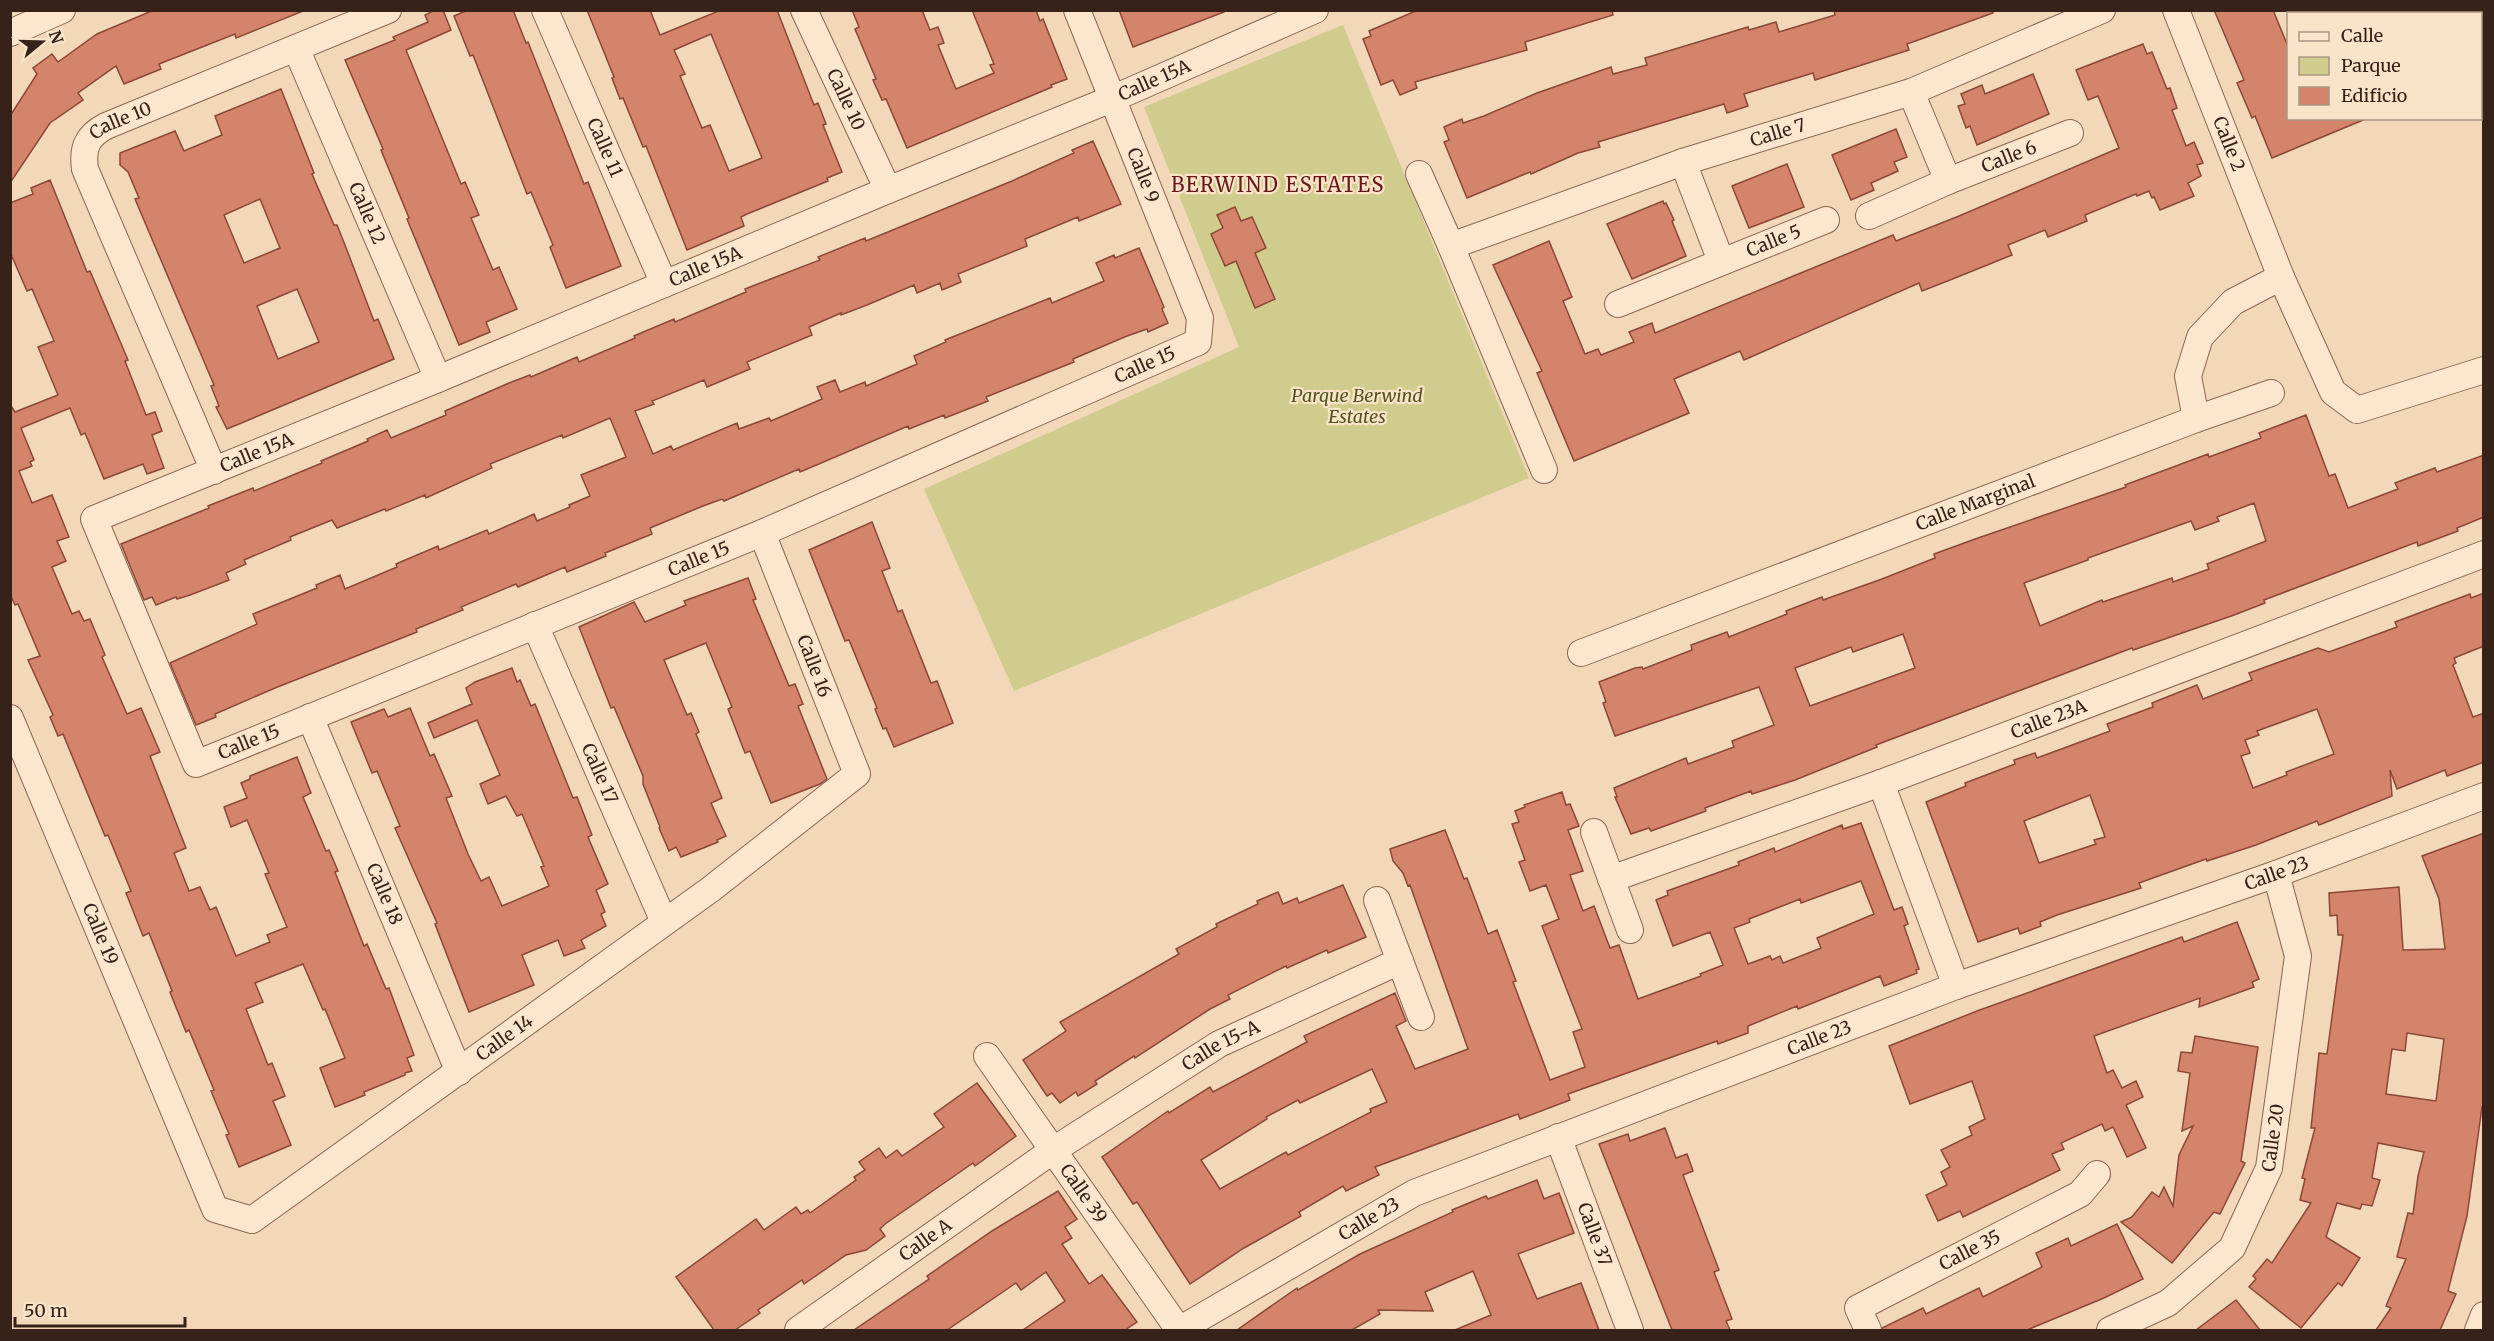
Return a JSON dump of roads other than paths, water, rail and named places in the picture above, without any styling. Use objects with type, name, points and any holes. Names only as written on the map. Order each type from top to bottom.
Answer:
[{"type":"street","points":[[10,33],[62,10]]},
{"type":"street","name":"Calle 10","points":[[214,471],[86,169],[84,156],[86,143],[94,133],[106,126],[388,10]]},
{"type":"street","name":"Calle 11","points":[[545,10],[664,284]]},
{"type":"street","name":"Calle 10","points":[[804,10],[888,190]]},
{"type":"street","name":"Calle 9","points":[[1077,10],[1200,318],[1198,342]]},
{"type":"street","name":"Calle 15A","points":[[196,764],[94,519],[438,379],[1114,98],[1315,10]]},
{"type":"street","name":"Calle 7","points":[[1451,246],[1683,162],[1911,92],[2102,10]]},
{"type":"street","name":"Calle 2","points":[[2176,10],[2281,277],[2333,392],[2357,410],[2484,370]]},
{"type":"street","name":"Calle 12","points":[[296,48],[438,379]]},
{"type":"street","points":[[1911,92],[1948,181]]},
{"type":"street","name":"Calle 6","points":[[1869,216],[1948,181],[2070,133]]},
{"type":"street","points":[[1683,162],[1721,261]]},
{"type":"street","points":[[1419,174],[1544,470]]},
{"type":"street","name":"Calle 5","points":[[1618,304],[1826,219]]},
{"type":"street","points":[[2196,419],[2188,376],[2200,338],[2233,302],[2281,277]]},
{"type":"street","name":"Calle 15","points":[[196,764],[762,533],[1198,342]]},
{"type":"street","name":"Calle Marginal","points":[[1581,653],[2196,419],[2271,393]]},
{"type":"street","name":"Calle 16","points":[[762,533],[857,774],[836,790]]},
{"type":"street","name":"Calle 23A","points":[[1611,879],[1881,783],[2484,554]]},
{"type":"street","name":"Calle 17","points":[[535,625],[663,922]]},
{"type":"street","name":"Calle 18","points":[[310,717],[459,1072]]},
{"type":"street","name":"Calle 19","points":[[10,718],[190,1150]]},
{"type":"street","points":[[1881,783],[1956,987]]},
{"type":"street","name":"Calle 14","points":[[190,1150],[215,1209],[252,1220],[711,889],[836,790]]},
{"type":"street","name":"Calle 23","points":[[1179,1330],[1414,1193],[1956,987],[2276,874],[2484,795]]},
{"type":"street","points":[[1594,832],[1630,930]]},
{"type":"street","name":"Calle 20","points":[[2110,1330],[2168,1303],[2232,1248],[2269,1168],[2298,956],[2276,874]]},
{"type":"street","points":[[1377,900],[1421,1017]]},
{"type":"street","name":"Calle 15-A","points":[[1052,1151],[1219,1044],[1400,961]]},
{"type":"street","name":"Calle 39","points":[[987,1056],[1179,1330]]},
{"type":"street","name":"Calle 37","points":[[1558,1137],[1630,1330]]},
{"type":"street","name":"Calle A","points":[[798,1330],[1052,1151]]},
{"type":"street","name":"Calle 35","points":[[1868,1330],[1858,1308],[2080,1194],[2097,1174]]},
{"type":"street","points":[[2478,1330],[2484,1315]]},
{"type":"district","name":"BERWIND ESTATES","points":[[1278,185]]},
{"type":"park label","name":"Parque Berwind Estates","points":[[1357,406]]}]
